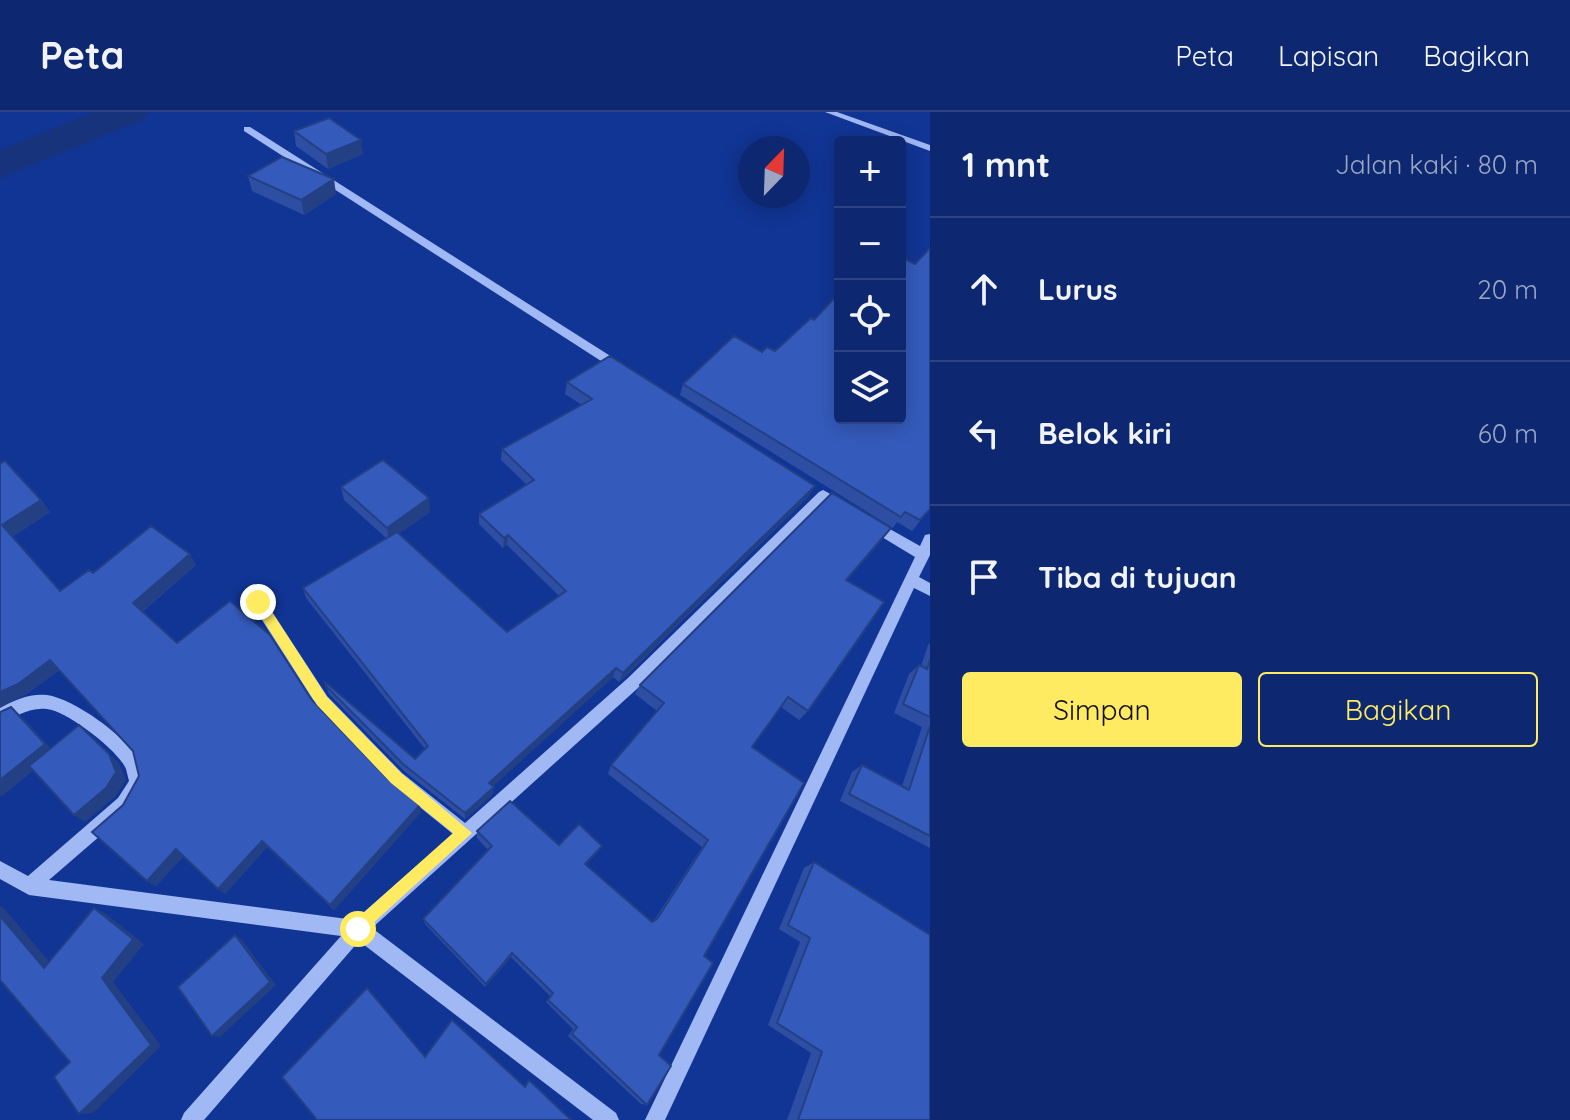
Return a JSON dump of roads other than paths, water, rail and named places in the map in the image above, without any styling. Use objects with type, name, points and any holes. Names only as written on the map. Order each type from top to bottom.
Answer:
[{"type":"street","points":[[829,112],[930,148]]},
{"type":"street","points":[[247,129],[635,377]]},
{"type":"street","points":[[191,1120],[358,929],[633,683],[816,491],[926,547],[655,1120]]},
{"type":"street","points":[[912,580],[930,590]]},
{"type":"street","points":[[258,602],[322,701],[396,778],[465,833]]},
{"type":"street","points":[[0,717],[23,705],[47,702],[65,707],[118,748],[132,764],[137,782],[124,804],[29,886]]},
{"type":"street","points":[[0,869],[29,886],[358,929],[609,1120]]},
{"type":"waterway","points":[[0,165],[129,112]]}]
